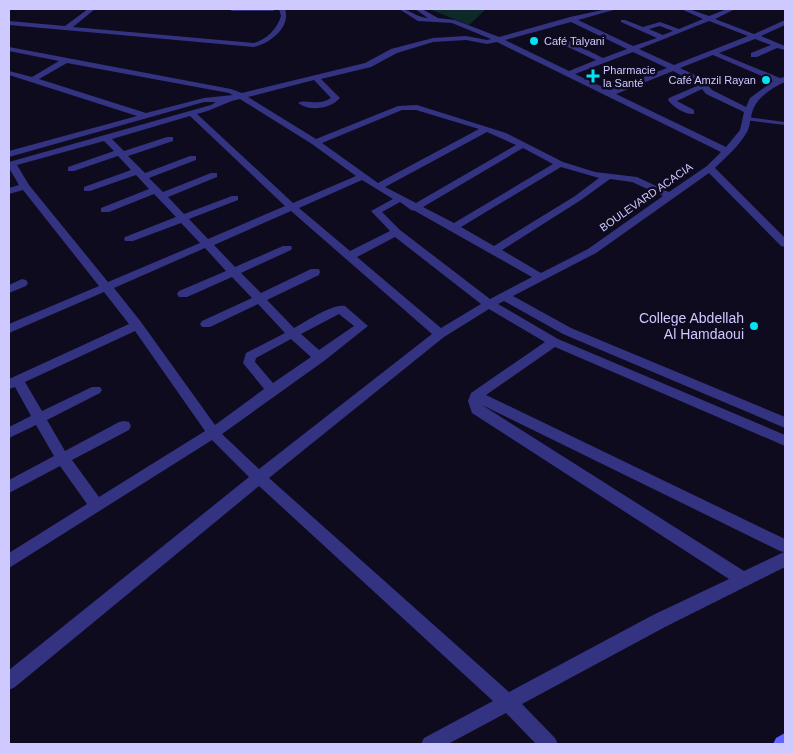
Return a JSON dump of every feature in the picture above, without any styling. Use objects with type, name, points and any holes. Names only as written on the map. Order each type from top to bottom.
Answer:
[{"type":"street","points":[[67,28],[92,9]]},
{"type":"street","points":[[232,9],[273,9]]},
{"type":"street","points":[[9,23],[259,45],[263,44],[284,20],[282,9]]},
{"type":"street","points":[[402,9],[420,20],[460,23],[498,39],[569,72],[727,151]]},
{"type":"street","points":[[418,9],[436,20]]},
{"type":"street","points":[[9,154],[143,115],[204,100],[228,99],[368,65],[394,51],[433,40],[450,38],[487,42],[614,9]]},
{"type":"street","points":[[684,9],[785,48]]},
{"type":"street","points":[[569,72],[663,38],[731,9]]},
{"type":"street","points":[[570,19],[700,81],[702,86],[709,92],[748,115]]},
{"type":"street","points":[[623,21],[663,38]]},
{"type":"street","points":[[610,93],[753,37],[785,22]]},
{"type":"street","points":[[643,29],[660,24],[679,30]]},
{"type":"street","points":[[560,40],[602,60]]},
{"type":"street","points":[[754,55],[777,45]]},
{"type":"street","points":[[9,49],[64,61],[231,91],[315,142],[361,177],[414,208],[454,227],[495,250],[541,278]]},
{"type":"street","points":[[711,52],[782,80]]},
{"type":"street","points":[[33,80],[64,61]]},
{"type":"street","points":[[9,73],[143,115]]},
{"type":"street","points":[[302,102],[311,106],[321,106],[331,103],[336,98],[316,78]]},
{"type":"street","name":"BOULEVARD ACACIA","points":[[9,681],[258,478],[440,334],[489,304],[592,251],[710,168],[737,141],[753,100],[766,89],[782,80]]},
{"type":"street","points":[[691,112],[672,101],[702,86]]},
{"type":"street","points":[[228,99],[214,107],[10,165],[137,325],[213,434],[258,478],[510,703],[549,744]]},
{"type":"street","points":[[315,142],[402,108],[424,109],[486,129],[560,164],[594,175],[634,179],[670,196]]},
{"type":"street","points":[[191,113],[292,207],[440,334]]},
{"type":"street","points":[[378,187],[486,129]]},
{"type":"street","points":[[105,137],[292,333],[320,358]]},
{"type":"street","points":[[71,169],[170,139]]},
{"type":"street","points":[[414,208],[522,145]]},
{"type":"street","points":[[88,189],[192,158]]},
{"type":"street","points":[[454,227],[560,164]]},
{"type":"street","points":[[710,168],[785,244]]},
{"type":"street","points":[[104,210],[214,175]]},
{"type":"street","points":[[9,329],[361,177]]},
{"type":"street","points":[[495,250],[578,198],[607,177]]},
{"type":"street","points":[[9,191],[25,186]]},
{"type":"street","points":[[129,239],[236,198]]},
{"type":"street","points":[[399,199],[376,211],[396,232],[489,304],[554,342],[785,441]]},
{"type":"street","points":[[350,256],[396,232]]},
{"type":"street","points":[[183,294],[287,248]]},
{"type":"street","points":[[206,324],[315,272]]},
{"type":"street","points":[[9,289],[22,283]]},
{"type":"street","points":[[505,297],[567,331],[785,423]]},
{"type":"street","points":[[9,562],[96,505],[213,434],[362,326],[341,310],[337,310],[250,356],[249,363],[272,391]]},
{"type":"street","points":[[96,505],[62,458],[39,418],[13,382],[137,325]]},
{"type":"street","points":[[554,342],[476,396],[474,401],[477,409],[743,579]]},
{"type":"street","points":[[9,433],[96,390]]},
{"type":"street","points":[[476,396],[785,546]]},
{"type":"street","points":[[9,487],[124,426]]},
{"type":"street","points":[[430,744],[510,703],[659,621],[785,559]]},
{"type":"lane","points":[[748,115],[785,124]]},
{"type":"green space","points":[[429,9],[486,9],[469,25]]},
{"type":"place","name":"Café Talyani","points":[[534,41]]},
{"type":"place","name":"Pharmacie la Santé","points":[[593,76]]},
{"type":"place","name":"Café Amzil Rayan","points":[[766,80]]},
{"type":"place","name":"College Abdellah Al Hamdaoui","points":[[754,326]]}]
